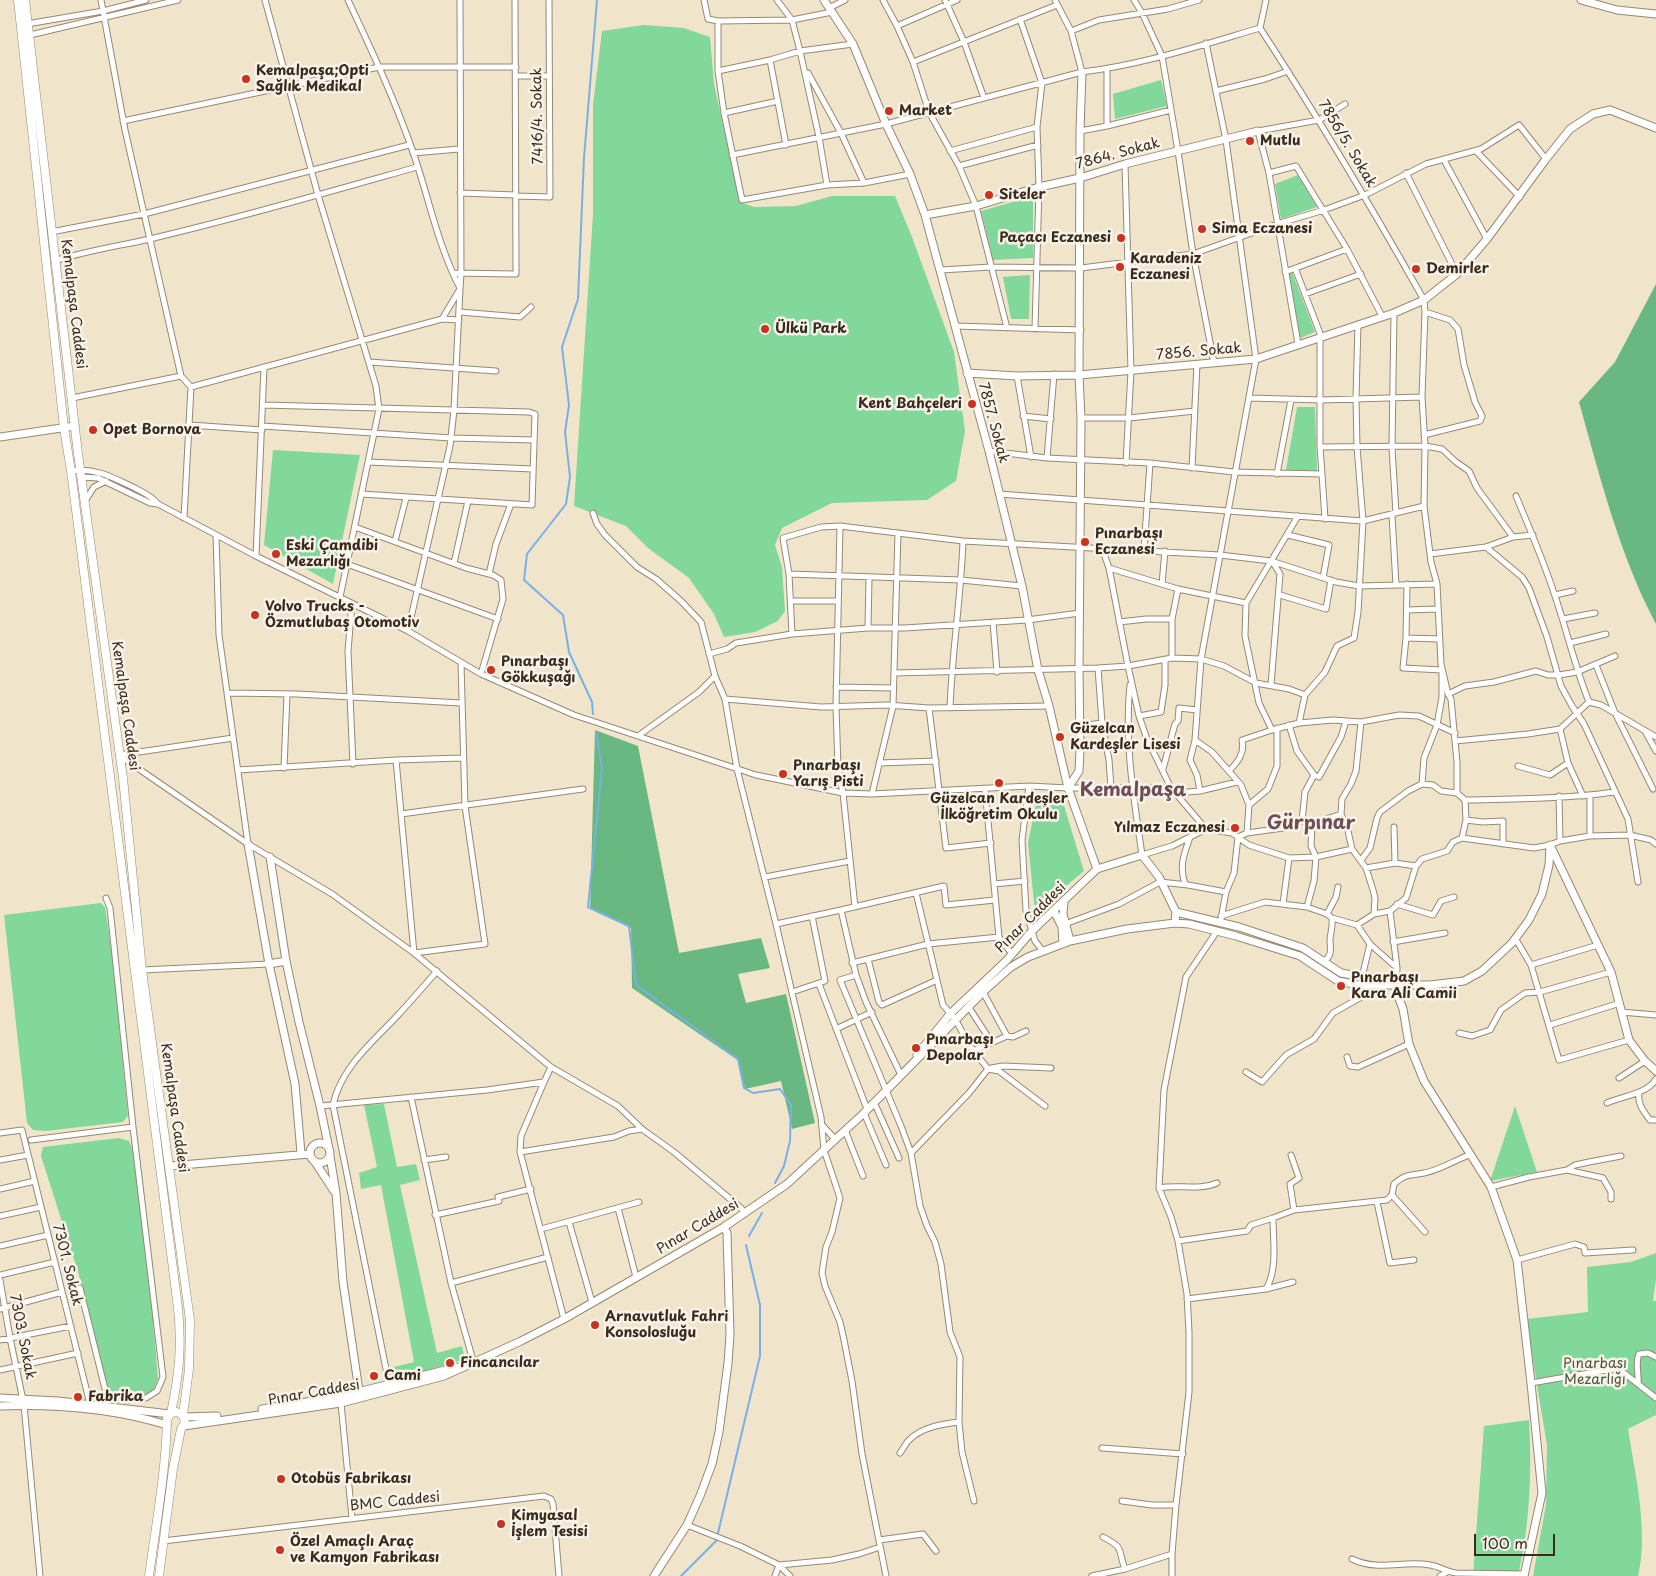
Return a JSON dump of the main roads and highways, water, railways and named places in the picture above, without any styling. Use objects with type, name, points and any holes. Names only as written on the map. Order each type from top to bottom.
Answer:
[{"type":"main road","name":"Kemalpaşa Caddesi","points":[[18,0],[64,428],[178,1308],[180,1354],[170,1414],[167,1419],[165,1461],[149,1576]]},
{"type":"main road","name":"Kemalpaşa Caddesi","points":[[24,0],[30,35],[54,261],[84,501],[123,778],[142,970],[190,1320],[189,1369],[182,1427],[158,1576]]},
{"type":"main road","points":[[71,475],[81,473]]},
{"type":"main road","points":[[170,1414],[177,1412],[183,1416]]},
{"type":"main road","points":[[168,1425],[174,1430],[182,1427]]},
{"type":"waterway","points":[[593,714],[592,702],[569,652],[563,615],[524,580],[527,554],[566,504],[570,477],[565,432],[569,405],[562,347],[578,299],[584,158],[597,0]]},
{"type":"waterway","points":[[596,732],[602,768],[588,907],[629,926],[636,985],[738,1059],[744,1088],[753,1093],[780,1089],[791,1105],[790,1141],[784,1166],[775,1183]]},
{"type":"waterway","points":[[749,1236],[762,1213]]},
{"type":"waterway","points":[[718,1533],[760,1356],[760,1305],[746,1245]]},
{"type":"waterway","points":[[681,1576],[717,1540]]},
{"type":"place","name":"Kemalpaşa;Opti Sağlık Medikal","points":[[246,79]]},
{"type":"place","name":"Market","points":[[889,111]]},
{"type":"place","name":"Mutlu","points":[[1250,141]]},
{"type":"place","name":"Siteler","points":[[989,195]]},
{"type":"place","name":"Sima Eczanesi","points":[[1202,229]]},
{"type":"place","name":"Paçacı Eczanesi","points":[[1121,238]]},
{"type":"place","name":"Karadeniz Eczanesi","points":[[1120,267]]},
{"type":"place","name":"Demirler","points":[[1416,269]]},
{"type":"place","name":"Ülkü Park","points":[[765,329]]},
{"type":"place","name":"Kent Bahçeleri","points":[[972,404]]},
{"type":"place","name":"Opet Bornova","points":[[93,430]]},
{"type":"place","name":"Pınarbaşı Eczanesi","points":[[1085,542]]},
{"type":"place","name":"Eski Çamdibi Mezarlığı","points":[[276,554]]},
{"type":"place","name":"Volvo Trucks - Özmutlubaş Otomotiv","points":[[255,615]]},
{"type":"place","name":"Pınarbaşı Gökkuşağı","points":[[491,670]]},
{"type":"place","name":"Güzelcan Kardeşler Lisesi","points":[[1060,737]]},
{"type":"place","name":"Pınarbaşı Yarış Pisti","points":[[783,774]]},
{"type":"place","name":"Güzelcan Kardeşler İlköğretim Okulu","points":[[999,783]]},
{"type":"place","name":"Yılmaz Eczanesi","points":[[1235,828]]},
{"type":"place","name":"Pınarbaşı Kara Ali Camii","points":[[1341,986]]},
{"type":"place","name":"Pınarbaşı Depolar","points":[[916,1048]]},
{"type":"place","name":"Arnavutluk Fahri Konsolosluğu","points":[[595,1325]]},
{"type":"place","name":"Fincancılar","points":[[450,1363]]},
{"type":"place","name":"Cami","points":[[374,1376]]},
{"type":"place","name":"Fabrika","points":[[78,1397]]},
{"type":"place","name":"Otobüs Fabrikası","points":[[281,1479]]},
{"type":"place","name":"Kimyasal İşlem Tesisi","points":[[501,1524]]},
{"type":"place","name":"Özel Amaçlı Araç ve Kamyon Fabrikası","points":[[280,1550]]},
{"type":"district","name":"Kemalpaşa","points":[[1133,791]]},
{"type":"district","name":"Gürpınar","points":[[1311,824]]},
{"type":"park label","name":"Pınarbaşı Mezarlığı","points":[[1595,1372]]}]
